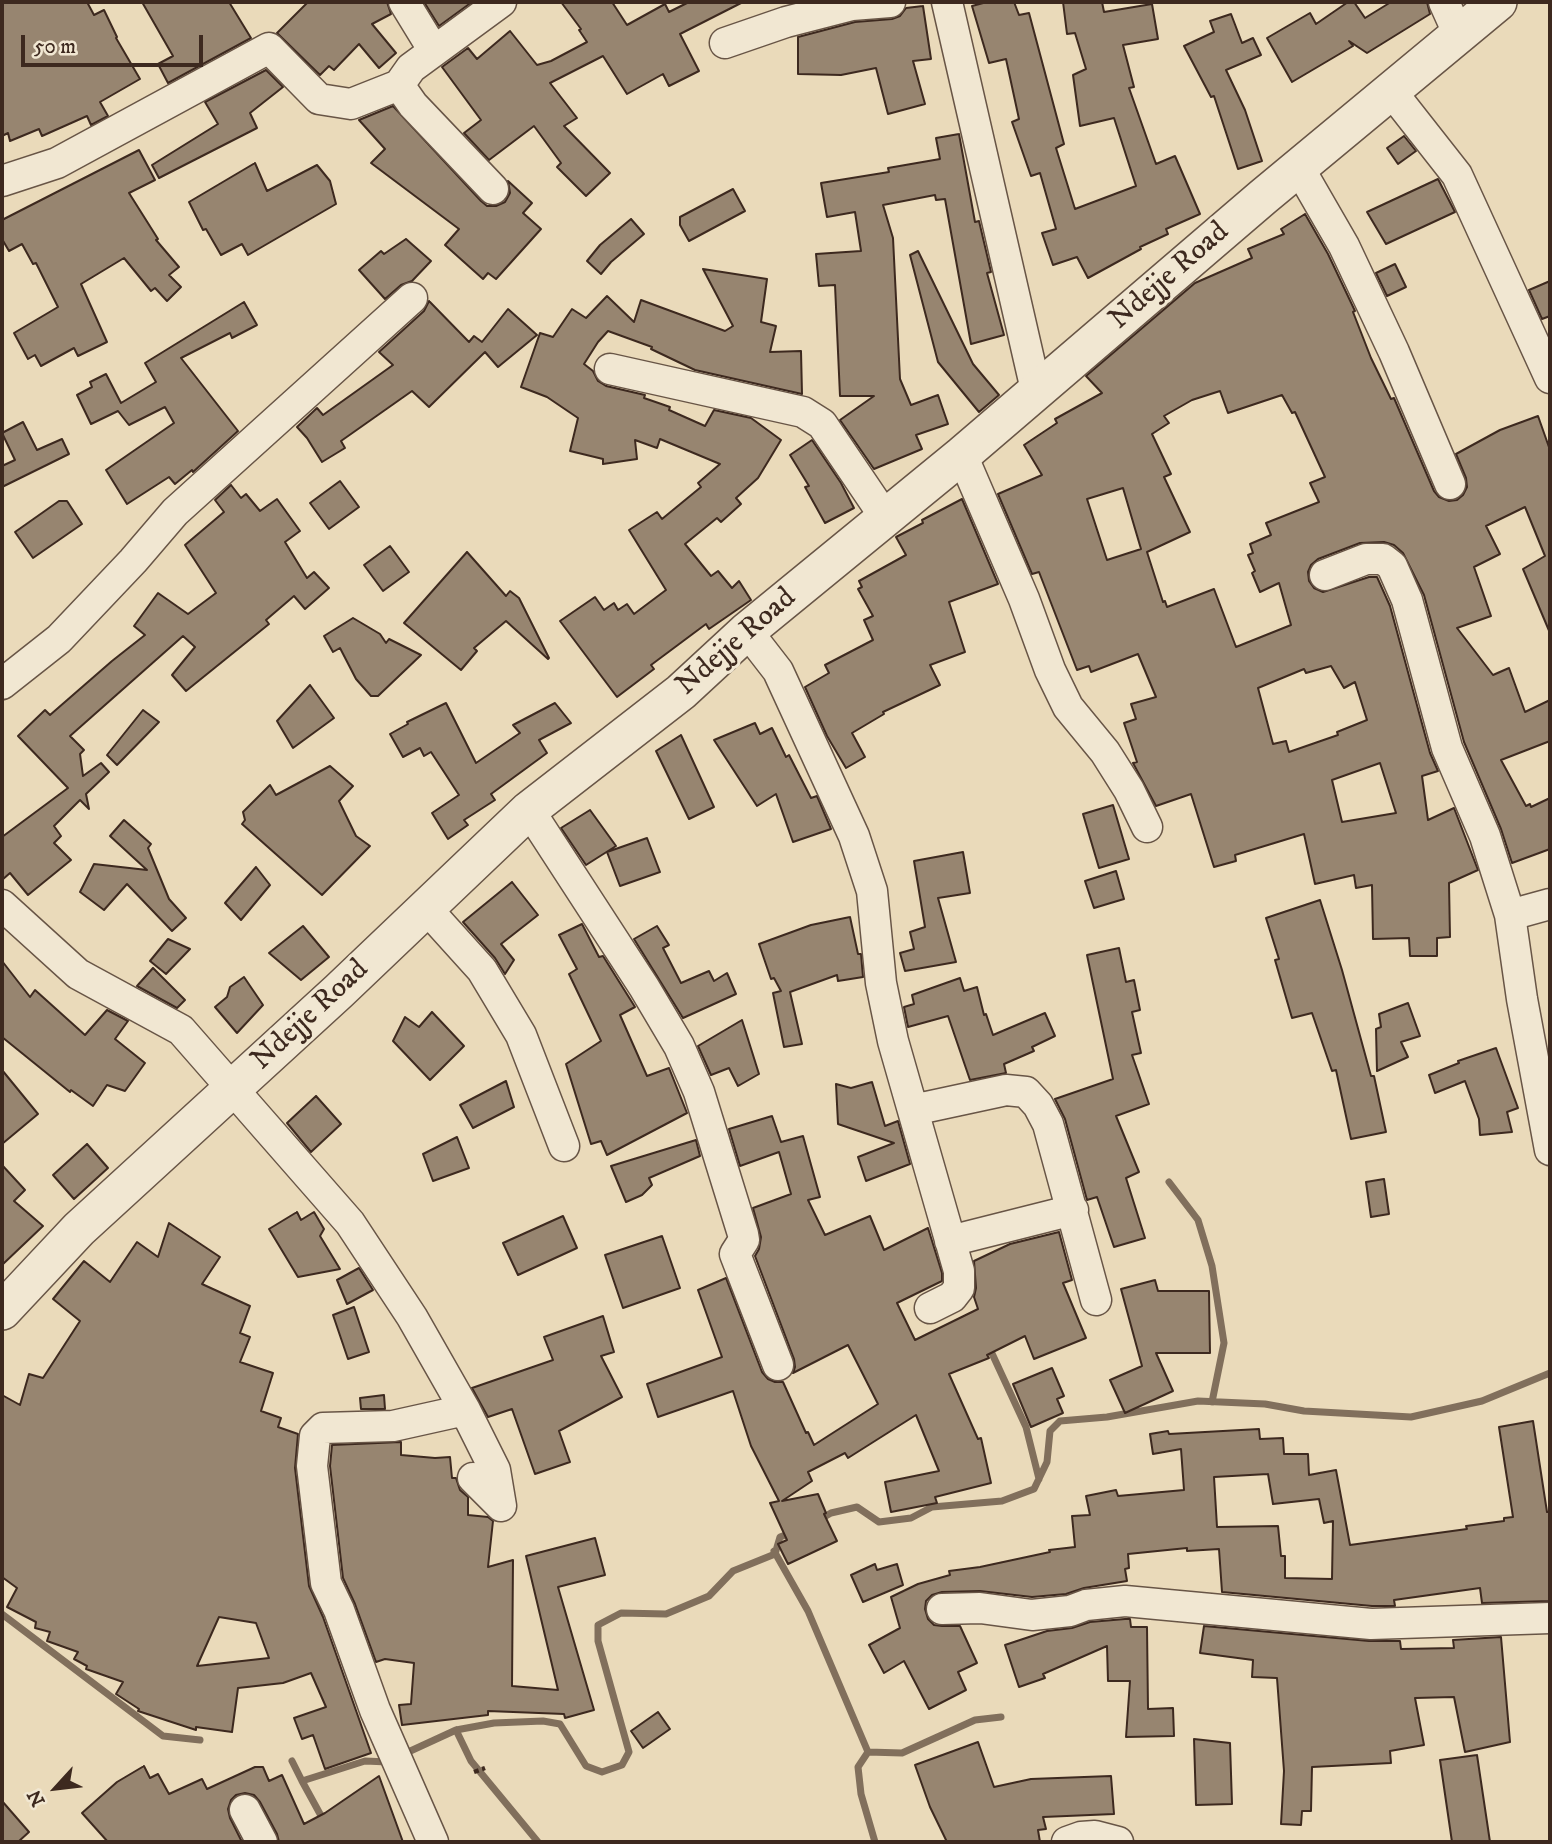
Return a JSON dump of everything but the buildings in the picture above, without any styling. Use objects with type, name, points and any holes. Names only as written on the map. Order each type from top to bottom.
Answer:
[{"type":"street","points":[[404,2],[434,51]]},
{"type":"street","points":[[2,181],[57,163],[269,48],[319,99],[351,104],[399,85],[411,68],[501,2]]},
{"type":"street","points":[[725,43],[786,22],[852,5],[890,2]]},
{"type":"street","points":[[947,2],[1036,390]]},
{"type":"street","name":"Ndejje Road","points":[[2,1311],[79,1229],[232,1090],[529,810],[681,692],[747,631],[962,455],[1391,90],[1451,17],[1498,2]]},
{"type":"street","points":[[399,85],[413,106],[493,189]]},
{"type":"street","points":[[1391,90],[1457,175],[1550,375]]},
{"type":"street","points":[[1299,168],[1344,246],[1394,352],[1450,484]]},
{"type":"street","points":[[2,684],[59,639],[176,512],[412,298]]},
{"type":"street","points":[[610,369],[803,412],[822,424],[885,517]]},
{"type":"street","points":[[962,455],[1024,599],[1056,682],[1069,707],[1105,752],[1129,790],[1147,827]]},
{"type":"street","points":[[1325,575],[1366,559],[1383,559],[1392,566],[1406,600],[1447,748],[1485,836],[1510,915],[1522,999],[1550,1150]]},
{"type":"street","points":[[747,631],[779,671],[854,836],[872,891],[881,982],[893,1041],[959,1272],[959,1288],[952,1297],[930,1308]]},
{"type":"street","points":[[529,810],[679,1046],[699,1093],[743,1234],[744,1240],[735,1254],[778,1365]]},
{"type":"street","points":[[1510,915],[1550,904]]},
{"type":"street","points":[[2,905],[78,974],[181,1030],[350,1223],[412,1317],[465,1409],[495,1470],[501,1506],[473,1478]]},
{"type":"street","points":[[426,908],[482,970],[521,1035],[564,1146]]},
{"type":"street","points":[[913,1110],[1006,1090],[1026,1093],[1038,1105],[1048,1124],[1096,1300]]},
{"type":"street","points":[[950,1241],[1073,1210]]},
{"type":"street","points":[[433,1842],[375,1710],[339,1610],[326,1583],[312,1466],[315,1436],[323,1428],[393,1426],[465,1409]]},
{"type":"street","points":[[943,1609],[980,1608],[1032,1615],[1125,1601],[1371,1624],[1550,1618]]},
{"type":"street","points":[[245,1810],[262,1842]]},
{"type":"street","points":[[1067,1842],[1095,1836],[1118,1842]]},
{"type":"path","points":[[474,1772],[485,1768]]},
{"type":"waterway","points":[[1169,1182],[1198,1220],[1212,1266],[1224,1343],[1212,1402]]},
{"type":"waterway","points":[[989,1347],[1026,1427],[1039,1479]]},
{"type":"waterway","points":[[817,1521],[831,1513],[857,1507],[879,1522],[911,1518],[932,1507],[1002,1501],[1034,1489],[1047,1462],[1050,1431],[1060,1421],[1107,1417],[1198,1401],[1411,1417],[1482,1401],[1550,1373]]},
{"type":"waterway","points":[[406,1753],[456,1730],[494,1723],[543,1721],[560,1724],[586,1766],[602,1772],[622,1765],[629,1752],[598,1641],[598,1625],[621,1613],[666,1614],[709,1596],[733,1571],[775,1554],[780,1537],[791,1533]]},
{"type":"waterway","points":[[774,1551],[808,1611],[868,1752],[902,1753],[975,1720],[1001,1717]]},
{"type":"waterway","points":[[2,1614],[163,1736],[200,1740]]},
{"type":"waterway","points":[[456,1730],[471,1761],[538,1842]]},
{"type":"waterway","points":[[868,1752],[858,1767],[861,1794],[875,1842]]},
{"type":"waterway","points":[[292,1761],[302,1781],[365,1761],[388,1762]]},
{"type":"waterway","points":[[302,1781],[325,1823]]}]
